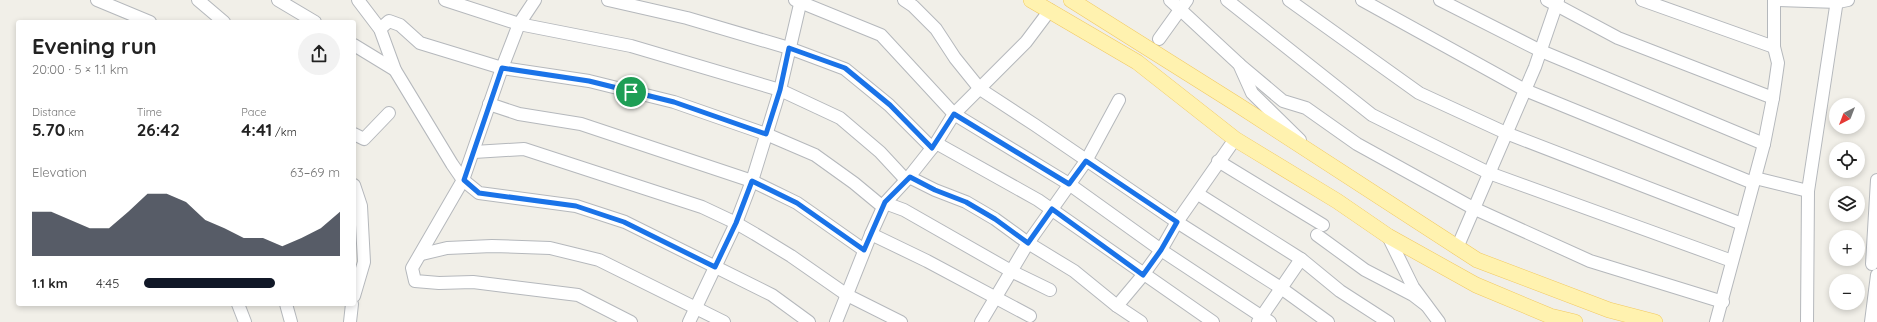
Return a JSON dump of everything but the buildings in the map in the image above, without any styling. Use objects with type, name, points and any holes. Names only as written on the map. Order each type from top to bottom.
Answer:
[{"type":"main road","points":[[1031,0],[1137,62],[1234,139],[1338,201],[1388,236],[1476,286],[1550,316],[1575,322]]},
{"type":"main road","points":[[1071,0],[1314,154],[1477,260],[1609,310],[1655,322]]},
{"type":"street","points":[[97,0],[145,20]]},
{"type":"street","points":[[198,0],[222,20]]},
{"type":"street","points":[[278,0],[312,20]]},
{"type":"street","points":[[358,0],[380,29],[395,70],[464,180],[479,193],[576,206],[624,222],[772,295],[809,322]]},
{"type":"street","points":[[445,0],[520,24],[631,46],[780,90],[840,118],[880,152],[908,179],[966,202],[995,219],[1028,243],[1074,271],[1117,306],[1141,322]]},
{"type":"street","points":[[535,0],[520,24],[502,68],[464,180],[422,254],[412,268],[415,281],[439,283],[472,282],[578,295],[631,322]]},
{"type":"street","points":[[608,0],[687,18],[789,48],[845,68],[890,105],[934,145],[1038,200],[1143,275],[1213,322]]},
{"type":"street","points":[[904,0],[913,6],[936,29],[954,58],[980,89],[1177,222],[1281,288],[1328,322]]},
{"type":"street","points":[[1170,0],[1184,4],[1239,64],[1283,101],[1306,108],[1357,144],[1473,208],[1590,261],[1723,302]]},
{"type":"street","points":[[1227,0],[1372,115],[1489,173],[1732,261]]},
{"type":"street","points":[[1289,0],[1419,93],[1506,133],[1742,224]]},
{"type":"street","points":[[1362,0],[1524,90],[1754,181],[1808,191]]},
{"type":"street","points":[[1440,0],[1541,51],[1764,144]]},
{"type":"street","points":[[1642,0],[1774,47]]},
{"type":"street","points":[[1716,322],[1723,302],[1732,261],[1764,144],[1773,98],[1778,63],[1774,47],[1776,0],[1841,1],[1808,191],[1807,322]]},
{"type":"street","points":[[689,322],[697,308],[736,223],[752,181],[780,90],[799,1],[880,35],[954,114],[1069,184],[1161,250],[1263,320],[1281,288],[1301,259]]},
{"type":"street","points":[[1457,248],[1541,51],[1554,2],[1618,38],[1773,98]]},
{"type":"street","points":[[1159,39],[1184,4]]},
{"type":"street","points":[[836,322],[870,234],[884,205],[908,179],[934,145],[954,114],[1026,42],[1050,10]]},
{"type":"street","points":[[380,29],[390,21],[400,25],[420,43],[502,68],[589,81],[674,102],[766,134],[815,155],[884,205],[916,216],[1011,270],[1050,290]]},
{"type":"street","points":[[356,46],[395,70]]},
{"type":"street","points":[[1239,64],[1252,93],[1314,154]]},
{"type":"street","points":[[981,322],[1028,243],[1086,161],[1119,100]]},
{"type":"street","points":[[489,104],[519,114],[581,124],[752,181],[797,203],[864,250]]},
{"type":"street","points":[[356,135],[364,139],[389,113]]},
{"type":"street","points":[[1117,306],[1143,275],[1161,250],[1177,222],[1198,194],[1218,161],[1234,139]]},
{"type":"street","points":[[474,152],[524,149],[702,207],[736,223],[791,256],[847,295],[901,322]]},
{"type":"street","points":[[1218,161],[1320,230],[1365,270],[1414,294],[1426,305]]},
{"type":"street","points":[[1871,322],[1876,269],[1877,180]]},
{"type":"street","points":[[356,191],[361,206],[364,262],[356,289]]},
{"type":"street","points":[[1198,194],[1301,259],[1340,291],[1388,322]]},
{"type":"street","points":[[870,234],[927,261],[1030,316]]},
{"type":"street","points":[[1388,236],[1413,287],[1439,322]]},
{"type":"street","points":[[422,254],[447,248],[492,246],[550,248],[599,260],[724,322]]},
{"type":"street","points":[[239,306],[245,322]]},
{"type":"street","points":[[287,306],[291,322]]},
{"type":"route","points":[[789,48],[845,68],[890,105],[932,148],[954,114],[1069,184],[1086,161],[1177,222],[1161,250],[1143,275],[1052,209],[1028,243],[995,219],[966,202],[935,190],[910,177],[885,202],[864,250],[797,203],[752,181],[736,223],[715,267],[624,222],[576,206],[479,193],[464,180],[502,68],[589,81],[631,92],[674,102],[766,134],[780,90],[789,48]]}]
